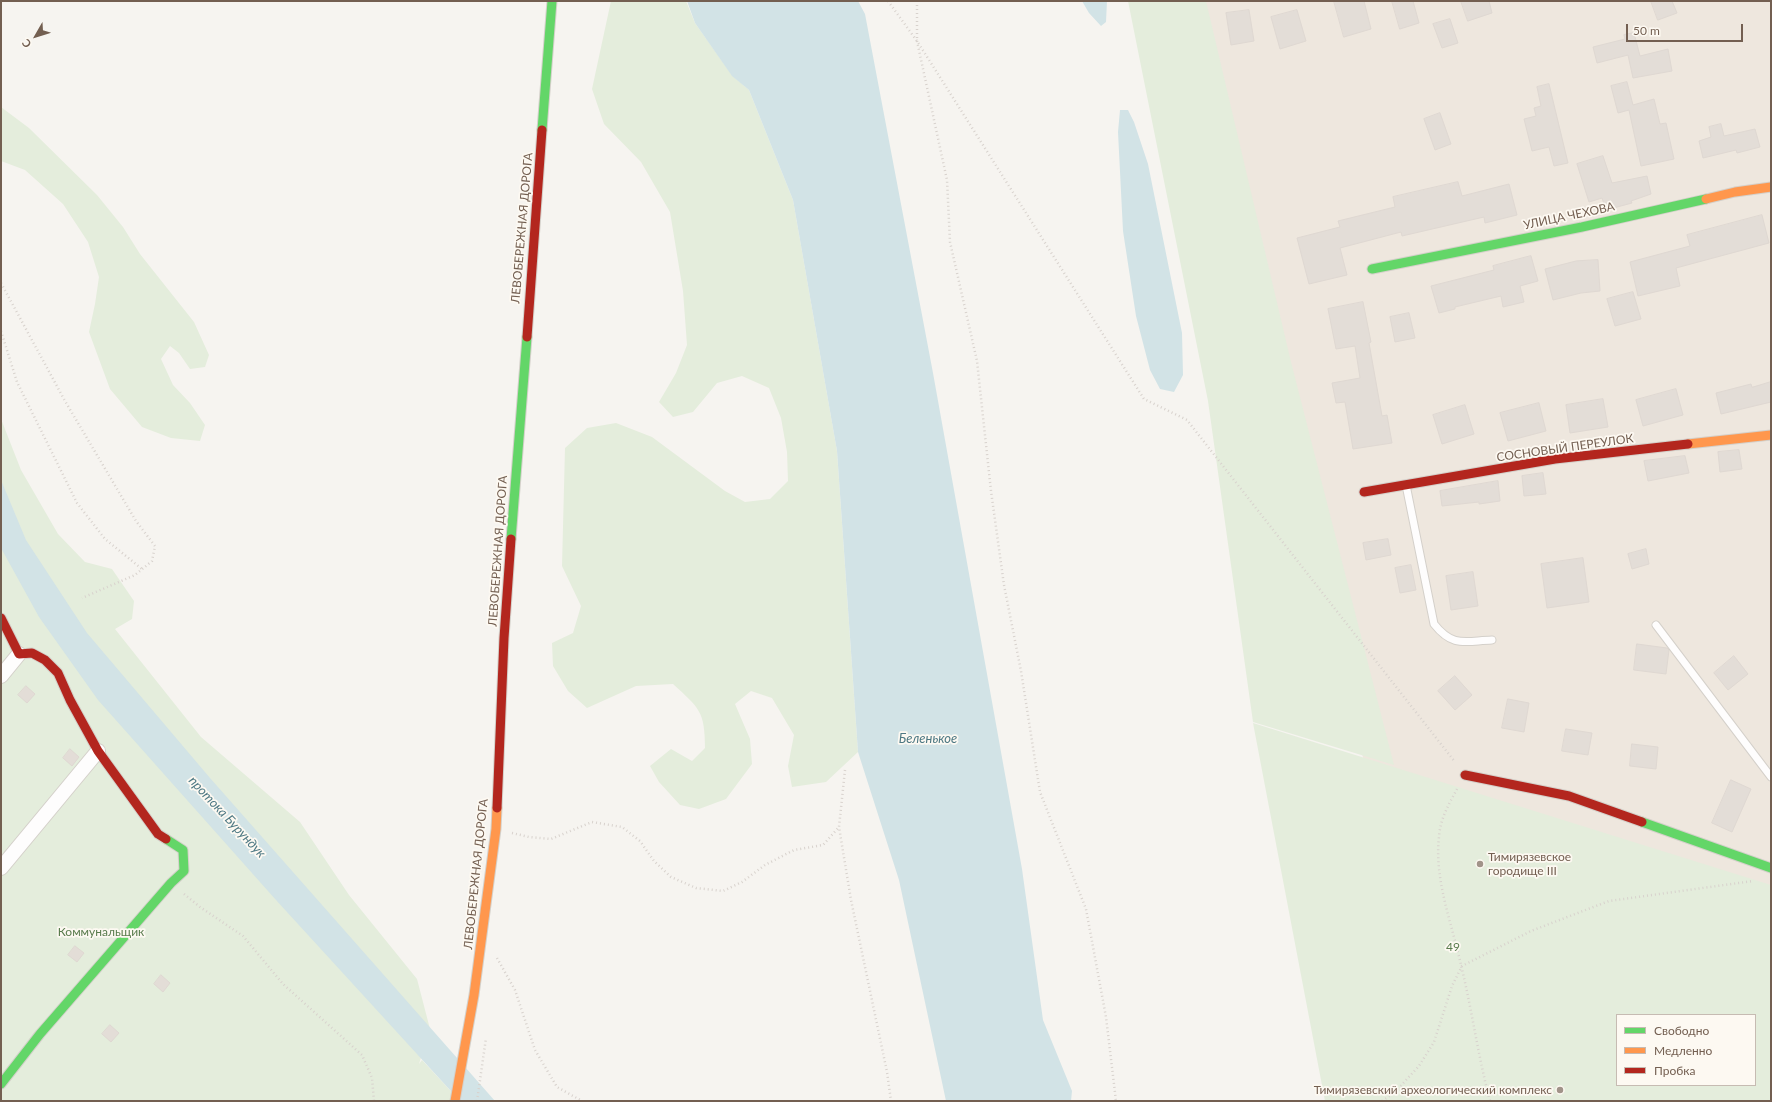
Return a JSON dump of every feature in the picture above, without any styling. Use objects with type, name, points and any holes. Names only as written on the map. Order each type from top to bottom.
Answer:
[{"type":"street","name":"ЛЕВОБЕРЕЖНАЯ ДОРОГА","points":[[456,1101],[474,995],[496,829],[504,638],[552,1]]},
{"type":"street","name":"УЛИЦА ЧЕХОВА","points":[[1372,269],[1582,226],[1735,192],[1771,187]]},
{"type":"street","name":"СОСНОВЫЙ ПЕРЕУЛОК","points":[[1364,492],[1555,459],[1771,435]]},
{"type":"street","points":[[1,618],[19,654]]},
{"type":"street","points":[[1,676],[19,654],[32,653],[45,660],[58,673],[70,700],[98,751],[158,834],[182,850],[184,871],[171,883],[40,1034],[1,1084]]},
{"type":"street","points":[[1,868],[98,751]]},
{"type":"street","points":[[1465,774],[1569,796],[1771,868]]},
{"type":"lane","points":[[1406,485],[1434,624],[1442,634],[1454,642],[1492,640]]},
{"type":"lane","points":[[1656,625],[1771,777]]},
{"type":"path","points":[[888,1],[917,41],[1144,399],[1187,420],[1465,774],[1446,809],[1439,836],[1440,874],[1462,966],[1481,1064],[1490,1101]]},
{"type":"path","points":[[917,1],[917,41],[947,180],[950,242],[977,361],[990,491],[1004,585],[1021,671],[1040,792],[1086,909],[1106,1017],[1116,1101]]},
{"type":"path","points":[[1,283],[65,401],[136,521],[155,546],[152,561],[135,575],[82,598]]},
{"type":"path","points":[[1,332],[16,382],[77,503],[105,539],[142,569]]},
{"type":"path","points":[[845,770],[840,827],[851,900],[887,1072],[891,1101]]},
{"type":"path","points":[[496,829],[529,838],[551,839],[592,822],[622,827],[640,841],[654,861],[672,877],[696,888],[723,891],[742,882],[766,865],[794,850],[823,845],[840,827]]},
{"type":"path","points":[[1382,1101],[1394,1093],[1419,1066],[1434,1042],[1452,986],[1462,966],[1532,931],[1609,901],[1756,880]]},
{"type":"path","points":[[171,883],[200,907],[243,936],[283,984],[362,1055],[372,1078],[374,1101]]},
{"type":"path","points":[[482,932],[515,990],[535,1050],[557,1087],[582,1101]]},
{"type":"path","points":[[477,1101],[487,1032]]},
{"type":"shaded area","points":[[1171,1],[1771,1],[1771,899],[1366,769],[1179,46]]},
{"type":"green space","points":[[611,1],[686,1],[695,23],[732,75],[749,90],[793,200],[837,451],[858,752],[826,782],[792,787],[788,766],[794,735],[772,698],[751,691],[735,704],[750,739],[752,764],[726,799],[699,809],[680,805],[659,782],[650,766],[671,749],[692,761],[705,748],[702,718],[695,705],[689,699],[673,684],[636,686],[587,708],[568,691],[553,666],[552,643],[573,633],[581,606],[562,566],[565,448],[587,428],[616,423],[652,437],[725,491],[745,502],[770,499],[788,481],[787,452],[781,418],[769,388],[742,376],[717,383],[693,412],[673,417],[659,402],[676,373],[687,345],[683,291],[670,212],[641,162],[604,124],[592,89]]},
{"type":"green space","points":[[1128,1],[1206,1],[1291,362],[1394,765],[1253,722],[1208,401]]},
{"type":"green space","points":[[1,107],[29,128],[97,195],[123,227],[140,254],[194,322],[209,355],[205,367],[190,369],[179,353],[170,346],[161,359],[173,385],[190,403],[205,425],[200,441],[171,438],[142,427],[110,389],[89,332],[99,277],[88,242],[63,204],[25,170],[1,161]]},
{"type":"green space","name":"Коммунальщик","points":[[1,419],[21,470],[58,534],[85,562],[112,569],[134,601],[132,619],[115,629],[201,737],[300,822],[349,895],[417,979],[430,1029],[419,1064],[422,1060],[460,1101],[1,1101]]},
{"type":"green space","name":"49","points":[[1253,723],[1771,885],[1771,1101],[1325,1101]]},
{"type":"water","name":"Беленькое","points":[[687,1],[858,1],[865,14],[933,373],[1022,869],[1043,1020],[1072,1091],[1071,1101],[946,1101],[899,880],[858,752],[837,451],[793,200],[749,90],[732,76],[695,23]]},
{"type":"water","points":[[1082,1],[1107,1],[1106,22],[1101,26],[1089,13]]},
{"type":"water","points":[[1120,110],[1128,110],[1134,122],[1148,164],[1182,333],[1183,375],[1174,392],[1160,389],[1150,370],[1136,316],[1123,231],[1118,132]]},
{"type":"water","name":"протока Бурундук","points":[[1,480],[26,540],[87,633],[210,778],[495,1101],[460,1101],[276,900],[98,700],[39,617],[1,548]]},
{"type":"building","points":[[1334,1],[1364,1],[1371,29],[1344,37]]},
{"type":"building","points":[[1392,1],[1413,1],[1419,23],[1400,29]]},
{"type":"building","points":[[1461,1],[1489,1],[1492,13],[1468,21]]},
{"type":"building","points":[[1651,1],[1672,1],[1677,13],[1658,20]]},
{"type":"building","points":[[1249,10],[1254,41],[1231,45],[1226,13]]},
{"type":"building","points":[[1297,10],[1306,41],[1280,49],[1271,17]]},
{"type":"building","points":[[1450,19],[1458,43],[1442,48],[1433,24]]},
{"type":"building","points":[[1634,33],[1640,56],[1668,49],[1672,71],[1633,78],[1628,55],[1597,63],[1593,47],[1625,39],[1624,35]]},
{"type":"building","points":[[1627,82],[1633,105],[1654,99],[1660,124],[1666,123],[1674,159],[1641,166],[1629,110],[1618,113],[1611,86]]},
{"type":"building","points":[[1549,84],[1568,163],[1554,166],[1549,147],[1532,151],[1524,119],[1536,116],[1534,108],[1541,106],[1537,87]]},
{"type":"building","points":[[1440,113],[1451,144],[1435,150],[1424,119]]},
{"type":"building","points":[[1721,124],[1724,136],[1755,129],[1760,147],[1737,153],[1736,150],[1703,158],[1699,141],[1711,137],[1709,127]]},
{"type":"building","points":[[1603,156],[1612,183],[1647,176],[1651,194],[1631,201],[1632,203],[1606,210],[1602,198],[1589,202],[1577,164]]},
{"type":"building","points":[[1458,182],[1462,196],[1509,184],[1517,215],[1485,223],[1484,217],[1402,236],[1401,232],[1340,248],[1347,275],[1309,284],[1297,238],[1340,227],[1338,221],[1395,207],[1393,197]]},
{"type":"building","points":[[1762,215],[1769,243],[1676,268],[1680,286],[1638,296],[1630,262],[1690,246],[1687,235]]},
{"type":"building","points":[[1531,256],[1538,281],[1520,286],[1524,302],[1503,307],[1501,296],[1455,307],[1455,309],[1439,313],[1431,286],[1494,270],[1493,266]]},
{"type":"building","points":[[1598,260],[1600,291],[1581,293],[1553,300],[1545,269],[1576,261]]},
{"type":"building","points":[[1633,292],[1641,319],[1615,326],[1607,299]]},
{"type":"building","points":[[1363,302],[1371,342],[1369,343],[1382,416],[1387,415],[1392,443],[1353,449],[1345,402],[1336,403],[1332,383],[1360,378],[1355,346],[1336,349],[1328,309]]},
{"type":"building","points":[[1409,313],[1415,338],[1395,342],[1390,317]]},
{"type":"building","points":[[1771,382],[1771,402],[1721,414],[1716,393],[1751,384],[1752,387]]},
{"type":"building","points":[[1676,389],[1683,415],[1643,426],[1636,400]]},
{"type":"building","points":[[1603,399],[1608,427],[1570,433],[1566,405]]},
{"type":"building","points":[[1539,403],[1546,431],[1508,441],[1500,413]]},
{"type":"building","points":[[1465,405],[1474,434],[1442,444],[1433,415]]},
{"type":"building","points":[[1739,450],[1742,469],[1720,472],[1718,452]]},
{"type":"building","points":[[1685,456],[1689,473],[1648,481],[1644,461]]},
{"type":"building","points":[[1543,473],[1546,494],[1524,496],[1522,476]]},
{"type":"building","points":[[1498,481],[1500,501],[1442,506],[1440,491]]},
{"type":"building","points":[[1388,539],[1391,555],[1366,560],[1363,543]]},
{"type":"building","points":[[1646,549],[1649,564],[1632,569],[1628,554]]},
{"type":"building","points":[[1583,558],[1589,602],[1547,608],[1541,564]]},
{"type":"building","points":[[1411,565],[1416,590],[1400,593],[1395,568]]},
{"type":"building","points":[[1473,572],[1478,606],[1451,610],[1446,576]]},
{"type":"building","points":[[1637,644],[1667,648],[1669,650],[1666,674],[1634,670]]},
{"type":"building","points":[[1734,656],[1748,674],[1728,690],[1714,673]]},
{"type":"building","points":[[1455,676],[1472,695],[1455,710],[1438,691]]},
{"type":"building","points":[[26,686],[35,694],[27,703],[18,695]]},
{"type":"building","points":[[1508,699],[1529,703],[1524,732],[1502,728]]},
{"type":"building","points":[[1566,729],[1592,733],[1588,755],[1562,751]]},
{"type":"building","points":[[1632,744],[1658,747],[1656,769],[1630,766]]},
{"type":"building","points":[[70,749],[79,757],[72,766],[63,758]]},
{"type":"building","points":[[1731,780],[1751,789],[1732,832],[1712,823]]},
{"type":"building","points":[[75,946],[84,953],[77,962],[68,955]]},
{"type":"building","points":[[161,975],[170,983],[163,992],[154,984]]},
{"type":"building","points":[[110,1025],[119,1033],[111,1042],[102,1034]]},
{"type":"traffic: fast","points":[[542,130],[552,1]]},
{"type":"traffic: fast","points":[[1372,269],[1582,227],[1706,199]]},
{"type":"traffic: fast","points":[[511,539],[527,337]]},
{"type":"traffic: fast","points":[[1642,822],[1771,868]]},
{"type":"traffic: fast","points":[[1,1084],[40,1034],[171,883],[184,871],[183,850],[166,839]]},
{"type":"traffic: slow","points":[[1706,199],[1735,192],[1771,187]]},
{"type":"traffic: slow","points":[[1688,444],[1771,435]]},
{"type":"traffic: slow","points":[[455,1101],[474,995],[496,829],[497,808]]},
{"type":"traffic: jam","points":[[527,337],[542,130]]},
{"type":"traffic: jam","points":[[1364,492],[1555,459],[1688,444]]},
{"type":"traffic: jam","points":[[497,808],[504,638],[511,539]]},
{"type":"traffic: jam","points":[[1,618],[19,654],[32,653],[45,660],[58,673],[70,700],[98,751],[158,834],[166,839]]},
{"type":"traffic: jam","points":[[1465,775],[1569,796],[1642,822]]},
{"type":"place","name":"Тимирязевское городище III","points":[[1480,864]]},
{"type":"place","name":"Тимирязевский археологический комплекс","points":[[1560,1090]]}]
